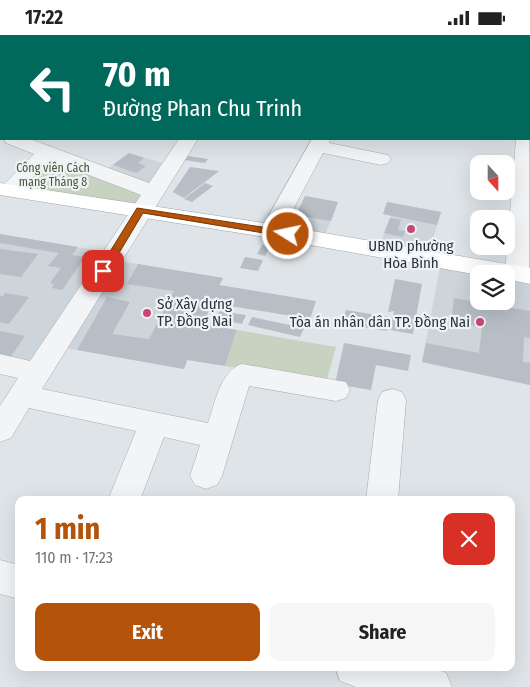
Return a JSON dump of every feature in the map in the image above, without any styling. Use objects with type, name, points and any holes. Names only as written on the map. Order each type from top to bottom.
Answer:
[{"type":"main road","points":[[4,190],[147,201],[271,231],[523,275]]},
{"type":"street","points":[[16,140],[47,152],[147,201]]},
{"type":"street","points":[[0,430],[187,140]]},
{"type":"street","points":[[523,275],[526,140]]},
{"type":"street","points":[[271,231],[319,142],[381,159]]},
{"type":"street","points":[[4,190],[47,152]]},
{"type":"street","points":[[0,364],[30,384],[154,423],[218,437]]},
{"type":"street","points":[[206,476],[236,383],[242,374],[336,390]]},
{"type":"street","points":[[382,496],[392,400]]},
{"type":"street","points":[[126,495],[154,423]]},
{"type":"street","points":[[0,577],[15,581]]},
{"type":"street","points":[[371,671],[432,687]]},
{"type":"shaded area","points":[[129,153],[163,163],[148,186],[105,170]]},
{"type":"shaded area","points":[[305,196],[338,202],[325,235],[290,229]]},
{"type":"shaded area","name":"UBND phường Hòa Bình","points":[[387,202],[441,212],[429,253],[380,244],[391,216],[383,214]]},
{"type":"shaded area","points":[[0,234],[105,252],[31,365],[0,359]]},
{"type":"shaded area","name":"Sở Xây dựng TP. Đồng Nai","points":[[119,261],[223,278],[184,369],[66,348]]},
{"type":"shaded area","name":"Tòa án nhân dân TP. Đồng Nai","points":[[440,266],[470,272],[470,310],[515,310],[515,280],[530,282],[530,385],[422,362]]},
{"type":"green space","name":"Công viên Cách mạng Tháng 8","points":[[49,156],[144,192],[135,204],[18,187]]},
{"type":"green space","points":[[237,330],[336,347],[326,383],[225,366]]},
{"type":"building","points":[[129,153],[144,158],[138,163],[146,166],[136,173],[113,165]]},
{"type":"building","points":[[188,156],[208,159],[205,163],[184,160]]},
{"type":"building","points":[[190,167],[219,171],[184,198],[173,192]]},
{"type":"building","points":[[205,183],[213,186],[192,202],[184,199]]},
{"type":"building","points":[[305,196],[338,202],[331,221],[296,215]]},
{"type":"building","points":[[387,202],[441,212],[437,225],[383,214]]},
{"type":"building","points":[[390,218],[401,220],[398,230],[405,231],[403,237],[384,233]]},
{"type":"building","points":[[0,234],[78,247],[72,255],[85,257],[62,290],[52,288],[54,284],[50,283],[61,268],[48,266],[59,253],[0,243]]},
{"type":"building","points":[[262,245],[270,247],[265,256],[257,254]]},
{"type":"building","points":[[0,249],[38,254],[21,277],[0,274]]},
{"type":"building","points":[[245,257],[263,260],[258,271],[240,268]]},
{"type":"building","name":"Sở Xây dựng TP. Đồng Nai","points":[[138,264],[223,278],[219,285],[316,301],[310,319],[212,303],[203,324],[237,330],[225,366],[187,360],[184,369],[77,350],[107,297],[130,302],[112,334],[149,339],[174,291],[127,284]]},
{"type":"building","points":[[395,279],[422,284],[413,334],[390,330],[394,311],[388,312]]},
{"type":"building","points":[[5,293],[29,297],[9,324],[0,322],[0,296],[3,296]]},
{"type":"building","points":[[454,298],[470,301],[470,310],[515,310],[515,308],[530,311],[530,338],[524,337],[523,362],[530,363],[530,385],[422,362],[426,343],[479,353],[482,327],[451,321]]},
{"type":"building","points":[[346,310],[389,317],[387,331],[342,324]]},
{"type":"building","points":[[219,311],[246,315],[242,324],[215,319]]},
{"type":"building","points":[[252,317],[304,328],[300,337],[248,325]]},
{"type":"building","points":[[0,331],[25,336],[8,361],[0,359]]},
{"type":"building","points":[[344,343],[411,355],[408,371],[376,365],[371,390],[335,384]]},
{"type":"place","name":"UBND phường Hòa Bình","points":[[411,229]]},
{"type":"place","name":"Sở Xây dựng TP. Đồng Nai","points":[[147,313]]},
{"type":"place","name":"Tòa án nhân dân TP. Đồng Nai","points":[[480,322]]},
{"type":"route","points":[[103,271],[140,210],[288,234]]}]
